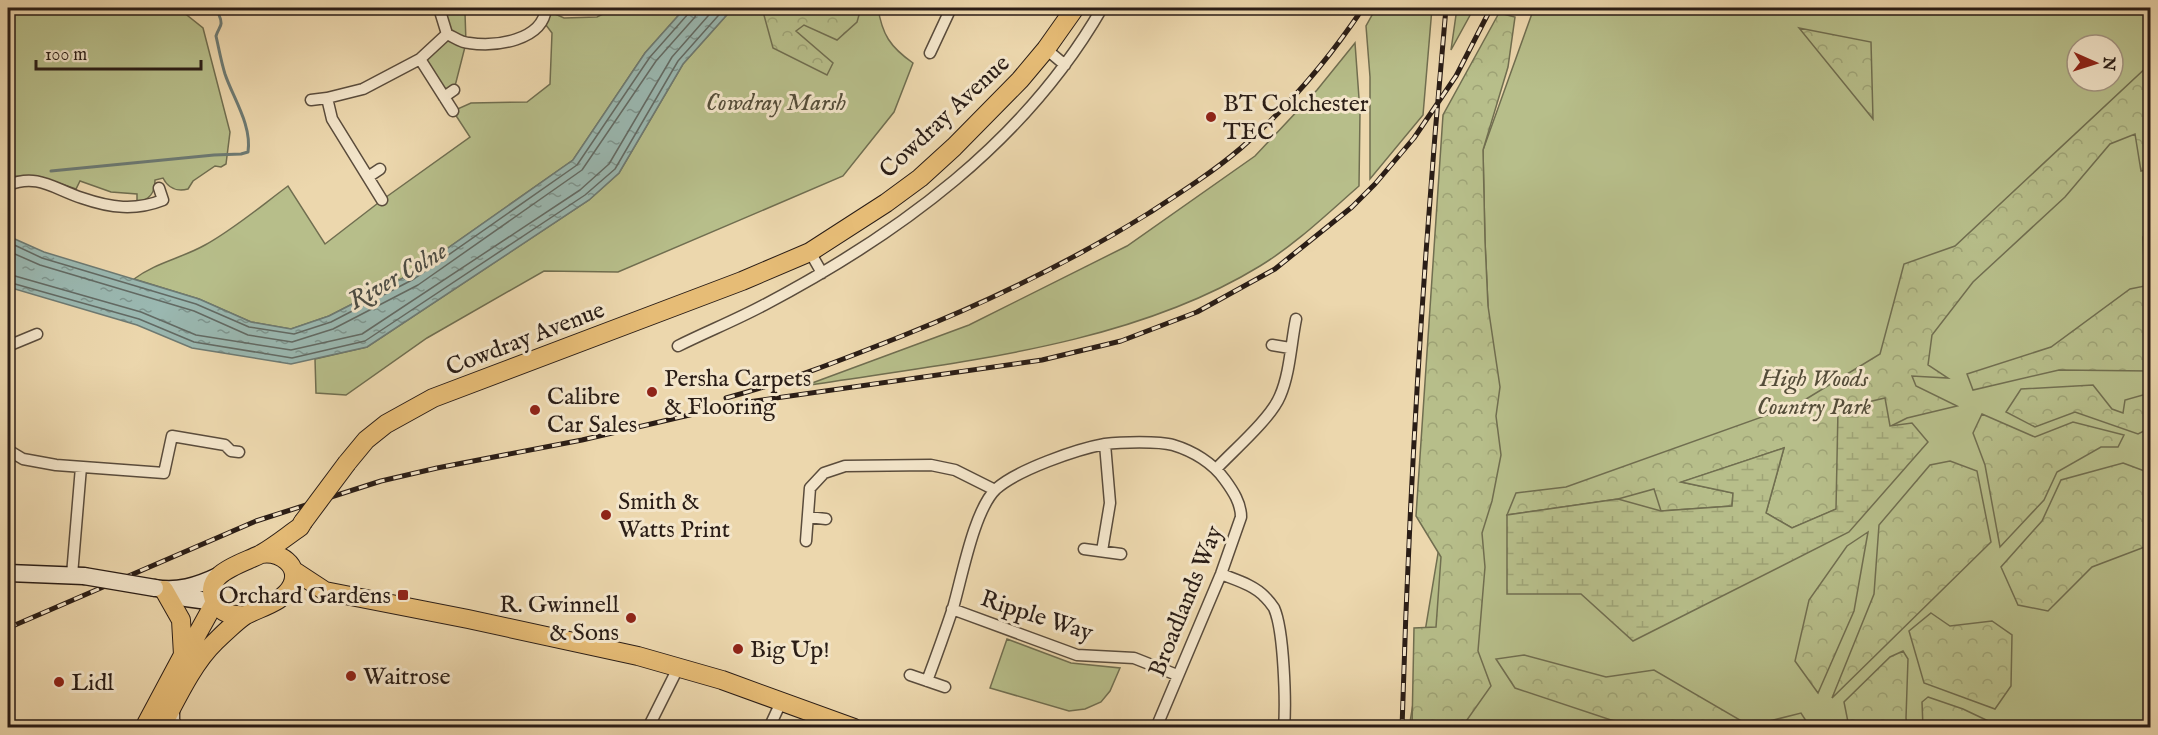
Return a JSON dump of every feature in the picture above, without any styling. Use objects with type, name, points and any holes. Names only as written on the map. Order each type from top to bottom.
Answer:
[{"type":"main road","name":"Cowdray Avenue","points":[[1046,49],[1067,8]]},
{"type":"main road","name":"Cowdray Avenue","points":[[261,554],[301,525],[366,440],[386,424],[433,398],[742,281],[810,252],[872,213],[920,178],[994,106],[1046,49],[1075,8]]},
{"type":"main road","name":"Cowdray Avenue","points":[[292,567],[301,525]]},
{"type":"main road","points":[[246,615],[228,614],[221,610],[215,602],[213,588],[218,576],[226,570],[261,554],[277,554],[325,591]]},
{"type":"main road","points":[[281,598],[292,586],[294,578],[292,567]]},
{"type":"main road","points":[[163,589],[181,620],[183,655]]},
{"type":"main road","points":[[161,728],[207,651],[246,615],[281,598],[325,591],[590,644],[722,680],[854,728]]},
{"type":"main road","points":[[144,728],[183,655],[215,602]]},
{"type":"street","points":[[439,8],[447,34],[466,43],[492,44],[527,36],[543,21],[546,8]]},
{"type":"street","points":[[930,53],[951,8]]},
{"type":"street","name":"Cowdray Avenue","points":[[678,346],[763,306],[822,273],[933,200],[1011,128],[1065,65],[1102,8]]},
{"type":"street","points":[[311,100],[363,89],[420,58],[447,34]]},
{"type":"street","points":[[1046,49],[1065,65]]},
{"type":"street","points":[[420,58],[453,111]]},
{"type":"street","points":[[444,97],[454,90]]},
{"type":"street","points":[[327,98],[332,119],[382,200]]},
{"type":"street","points":[[368,177],[380,169]]},
{"type":"street","points":[[8,185],[21,180],[44,183],[82,198],[114,207],[146,207],[163,200],[159,188]]},
{"type":"street","points":[[810,252],[822,273]]},
{"type":"street","points":[[1216,468],[1280,398],[1296,319]]},
{"type":"street","points":[[8,346],[37,334]]},
{"type":"street","points":[[1272,345],[1290,348]]},
{"type":"street","points":[[8,450],[23,459],[81,467],[164,473],[172,436],[225,445],[231,451],[239,452]]},
{"type":"street","points":[[1102,552],[1110,503],[1105,444]]},
{"type":"street","name":"Broadlands Way","points":[[927,681],[952,609],[981,512],[995,490],[1016,475],[1105,444],[1172,444],[1191,452],[1216,468],[1231,488],[1241,507],[1239,527],[1221,574],[1156,728]]},
{"type":"street","points":[[806,541],[810,488],[824,473],[845,466],[931,465],[955,470],[995,490]]},
{"type":"street","points":[[78,575],[81,467]]},
{"type":"street","points":[[808,517],[826,519]]},
{"type":"street","points":[[1084,549],[1121,554]]},
{"type":"street","points":[[1221,574],[1251,586],[1274,608],[1279,626],[1286,705],[1284,728]]},
{"type":"street","points":[[11,575],[78,575],[163,589],[186,598],[215,602]]},
{"type":"street","points":[[163,589],[194,586],[218,576]]},
{"type":"street","name":"Ripple Way","points":[[952,609],[1077,655],[1134,658],[1177,675]]},
{"type":"street","points":[[648,728],[678,668]]},
{"type":"street","points":[[910,675],[945,687]]},
{"type":"street","points":[[769,728],[782,700]]},
{"type":"street","points":[[174,705],[177,728]]},
{"type":"green space","points":[[8,8],[178,8],[203,28],[230,132],[226,164],[221,167],[215,166],[193,181],[188,189],[173,188],[163,178],[155,180],[151,195],[137,203],[137,194],[111,192],[80,181],[76,189],[41,177],[8,176]]},
{"type":"green space","points":[[615,8],[685,8],[645,53],[573,160],[411,274],[329,316],[291,329],[251,322],[199,299],[134,279],[142,273],[216,239],[288,186],[325,244],[470,137],[453,111],[471,103],[527,102],[550,84],[552,33],[543,21],[546,10],[564,18],[597,17]]},
{"type":"green space","name":"Cowdray Marsh","points":[[733,8],[878,8],[888,39],[913,63],[894,112],[843,176],[618,272],[544,271],[427,338],[346,395],[316,393],[315,359],[367,347],[589,200],[619,173],[683,64]]},
{"type":"green space","points":[[762,8],[861,8],[857,22],[837,40],[804,25],[796,31],[833,63],[827,75],[773,48]]},
{"type":"green space","points":[[1376,8],[1432,8],[1423,115],[1370,179],[1370,77],[1366,26]]},
{"type":"green space","points":[[1457,8],[1474,8],[1451,50]]},
{"type":"green space","name":"High Woods Country Park","points":[[1534,8],[2150,8],[2150,727],[1409,728],[1459,427],[1488,306],[1483,150]]},
{"type":"green space","points":[[465,13],[466,43],[454,90],[444,97],[420,59],[447,34],[440,14]]},
{"type":"green space","points":[[1499,13],[1515,17],[1508,67],[1483,150],[1488,306],[1500,387],[1496,416],[1501,455],[1492,501],[1482,533],[1485,567],[1478,651],[1491,686],[1462,727],[1412,727],[1414,628],[1436,627],[1441,557],[1416,516],[1443,115]]},
{"type":"green space","points":[[1799,28],[1871,42],[1873,119]]},
{"type":"green space","points":[[1355,43],[1360,112],[1359,186],[1299,238],[1260,266],[1209,293],[1154,316],[1097,333],[979,359],[804,386],[969,325],[1127,246],[1255,156],[1317,90]]},
{"type":"green space","points":[[2150,64],[2150,169],[2141,171],[2135,134],[2110,144],[2065,197],[1973,282],[1932,335],[1928,365],[1948,378],[1912,376],[1916,386],[1957,406],[1907,418],[1889,427],[1841,467],[1837,509],[1792,528],[1766,513],[1784,448],[1682,482],[1733,493],[1732,506],[1661,511],[1654,489],[1618,499],[1507,515],[1516,493],[1566,487],[1798,404],[1880,354],[1904,264],[1955,246],[2119,93],[2125,93],[2125,87]]},
{"type":"green space","points":[[2143,237],[2150,237],[2150,371],[2059,370],[1973,390],[1967,374],[2051,347],[2130,289],[2145,286]]},
{"type":"green space","points":[[2093,385],[2112,409],[2123,413],[2125,400],[2150,393],[2150,428],[2138,434],[2075,412],[2035,427],[2006,412],[2021,389]]},
{"type":"green space","points":[[1885,398],[1890,426],[1912,423],[1928,442],[1849,532],[1633,641],[1581,594],[1507,594],[1507,515],[1618,499],[1661,511],[1732,506],[1733,493],[1681,482],[1784,448],[1766,513],[1792,528],[1836,509],[1838,409]]},
{"type":"green space","points":[[1982,414],[2035,437],[2073,422],[2124,435],[2118,447],[2101,447],[2057,472],[2044,500],[2000,547],[1985,465],[1973,433]]},
{"type":"green space","points":[[1950,461],[1977,471],[1991,542],[1832,698],[1874,594],[1879,525],[1930,465]]},
{"type":"green space","points":[[2123,463],[2150,473],[2150,545],[2092,567],[2048,611],[2018,605],[2001,567],[2042,521],[2061,480]]},
{"type":"green space","points":[[1868,532],[1854,611],[1818,693],[1795,661],[1809,600],[1847,546]]},
{"type":"green space","points":[[1931,613],[1950,626],[1992,621],[2012,635],[2011,686],[1995,709],[1924,683],[1909,631]]},
{"type":"green space","points":[[1007,639],[1071,663],[1120,668],[1110,691],[1101,702],[1085,709],[1069,711],[990,688]]},
{"type":"green space","points":[[1903,651],[1908,659],[1907,727],[1849,727],[1844,702],[1890,657]]},
{"type":"green space","points":[[1524,655],[1606,677],[1654,670],[1750,726],[1801,713],[1810,727],[1632,727],[1515,688],[1496,659]]},
{"type":"green space","points":[[1928,697],[1963,709],[2001,727],[1923,727],[1922,702]]},
{"type":"water","points":[[685,8],[733,8],[683,64],[619,173],[589,200],[367,347],[291,364],[192,348],[137,325],[8,287],[8,236],[44,252],[199,299],[251,322],[291,329],[329,316],[411,274],[573,160],[645,53]]},
{"type":"waterway","points":[[51,171],[248,152],[245,122],[225,74],[216,36],[221,24],[219,15]]},
{"type":"railway","points":[[726,398],[815,370],[966,309],[1059,265],[1149,213],[1196,182],[1258,133],[1307,82],[1363,8]]},
{"type":"railway","points":[[1402,728],[1418,367],[1446,8]]},
{"type":"railway","points":[[8,628],[256,521],[381,481],[582,440],[741,403],[1042,360],[1121,341],[1197,312],[1275,269],[1352,207],[1375,184],[1414,138],[1456,76],[1491,8]]},
{"type":"place","name":"BT Colchester TEC","points":[[1211,117]]},
{"type":"place","name":"Persha Carpets & Flooring","points":[[652,392]]},
{"type":"place","name":"Calibre Car Sales","points":[[535,410]]},
{"type":"place","name":"Smith & Watts Print","points":[[606,515]]},
{"type":"place","name":"Orchard Gardens","points":[[403,595]]},
{"type":"place","name":"R. Gwinnell & Sons","points":[[631,618]]},
{"type":"place","name":"Big Up!","points":[[738,649]]},
{"type":"place","name":"Waitrose","points":[[351,676]]},
{"type":"place","name":"Lidl","points":[[59,682]]},
{"type":"water label","name":"River Colne","points":[[397,275]]}]
